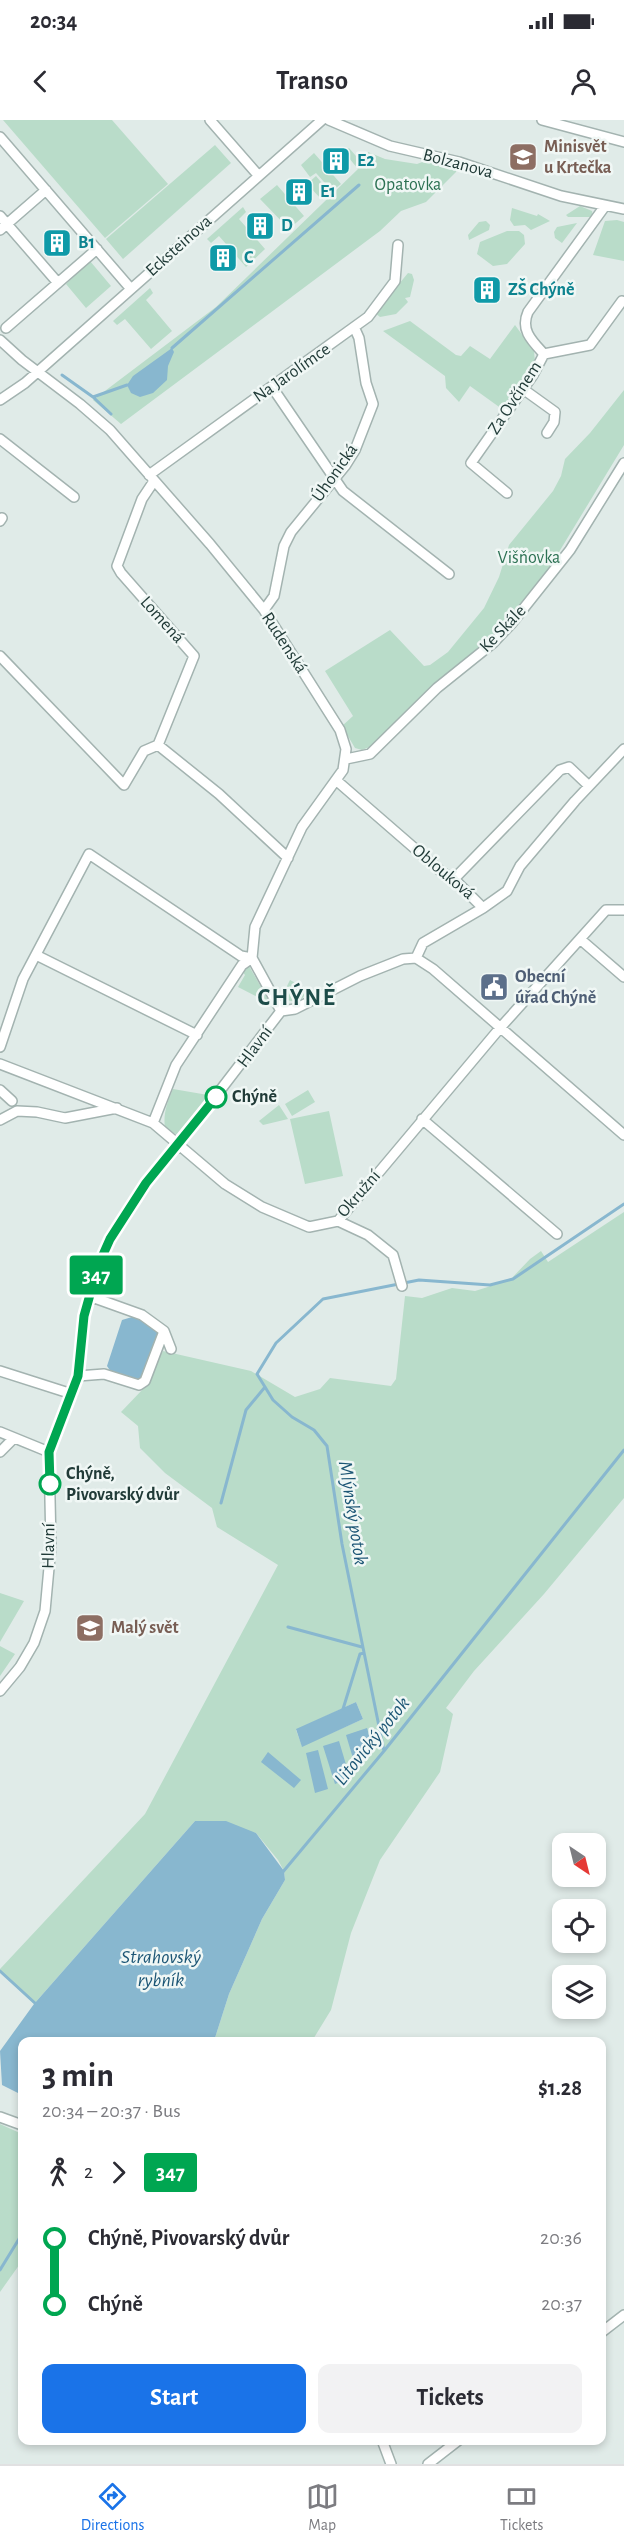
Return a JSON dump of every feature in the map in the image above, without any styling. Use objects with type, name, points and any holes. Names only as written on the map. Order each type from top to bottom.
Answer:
[{"type":"street","points":[[210,120],[258,175]]},
{"type":"street","name":"Ecksteinova","points":[[0,400],[37,372],[322,120]]},
{"type":"street","name":"Bolzanova","points":[[329,120],[390,146],[459,162],[561,196],[624,209]]},
{"type":"street","points":[[542,120],[624,142]]},
{"type":"street","points":[[0,137],[131,289]]},
{"type":"street","points":[[3,227],[46,190]]},
{"type":"street","name":"Za Ovčínem","points":[[507,493],[471,464],[523,389],[544,354],[525,330],[525,319],[605,206]]},
{"type":"street","points":[[0,216],[3,227],[58,283]]},
{"type":"street","name":"Na Jarolímce","points":[[151,478],[368,317],[395,281],[398,245]]},
{"type":"street","points":[[6,328],[97,249]]},
{"type":"street","points":[[544,354],[590,345],[622,301]]},
{"type":"street","name":"Úhonická","points":[[264,610],[274,596],[284,546],[291,532],[335,480],[355,450],[373,404],[366,383],[359,338],[355,328]]},
{"type":"street","name":"Rudenská","points":[[0,340],[110,430],[210,544],[264,610],[340,730],[346,749],[346,759]]},
{"type":"street","points":[[272,387],[343,491],[449,574]]},
{"type":"street","points":[[523,389],[555,412],[554,422],[547,433]]},
{"type":"street","points":[[0,439],[74,497]]},
{"type":"street","name":"Ke Skále","points":[[346,759],[370,754],[437,688],[493,643],[512,623],[570,549],[624,463]]},
{"type":"street","name":"Lomená","points":[[2,659],[124,785],[144,751],[158,745],[194,656],[117,566],[151,478]]},
{"type":"street","points":[[158,745],[219,794],[288,858]]},
{"type":"street","points":[[483,908],[507,891],[520,866],[624,749]]},
{"type":"street","points":[[282,1011],[252,958],[258,919],[307,820],[337,781],[346,759]]},
{"type":"street","points":[[454,879],[560,770],[569,767],[589,786]]},
{"type":"street","name":"Oblouková","points":[[337,781],[443,873],[454,879],[480,902],[483,908],[423,943],[416,958]]},
{"type":"street","points":[[0,1047],[23,979],[88,854],[241,956],[252,958]]},
{"type":"street","name":"Okružní","points":[[0,1064],[38,1081],[153,1123],[225,1184],[262,1207],[309,1227],[338,1221],[500,1028],[606,910],[624,910]]},
{"type":"street","points":[[580,939],[624,977]]},
{"type":"street","points":[[36,955],[197,1035]]},
{"type":"street","points":[[153,1123],[177,1065],[243,965],[252,958]]},
{"type":"street","name":"Hlavní","points":[[0,1691],[20,1667],[34,1643],[45,1611],[51,1546],[49,1452],[78,1376],[80,1345],[89,1296],[110,1239],[146,1183],[282,1011],[295,1009],[403,958],[416,958]]},
{"type":"street","points":[[416,958],[433,969],[624,1135]]},
{"type":"street","points":[[0,1090],[12,1101]]},
{"type":"street","points":[[0,1120],[17,1112],[65,1119],[117,1108]]},
{"type":"street","points":[[423,1119],[557,1233]]},
{"type":"street","points":[[338,1221],[368,1234],[393,1255],[402,1286]]},
{"type":"street","points":[[89,1296],[142,1315],[164,1331],[171,1349]]},
{"type":"street","points":[[78,1376],[104,1374],[139,1386],[145,1381],[164,1331]]},
{"type":"street","points":[[0,1371],[72,1394]]},
{"type":"street","points":[[0,1432],[49,1452]]},
{"type":"street","points":[[0,1452],[14,1438]]},
{"type":"street","points":[[0,2117],[18,2124]]},
{"type":"street","points":[[606,2329],[624,2314]]},
{"type":"street","points":[[384,2445],[391,2464]]},
{"type":"street","points":[[428,2464],[453,2445]]},
{"type":"green space","points":[[3,120],[112,120],[168,184],[105,238]]},
{"type":"green space","points":[[215,145],[231,163],[123,259],[106,239]]},
{"type":"green space","name":"Opatovka","points":[[349,148],[363,164],[368,152],[385,159],[417,164],[425,161],[458,170],[426,202],[401,211],[380,231],[121,424],[93,400],[216,307],[358,169],[344,152]]},
{"type":"green space","points":[[314,153],[341,184],[332,191],[316,173],[310,177],[301,165]]},
{"type":"green space","points":[[316,176],[330,193],[322,200],[307,184]]},
{"type":"green space","points":[[277,185],[304,216],[289,229],[260,199]]},
{"type":"green space","points":[[580,206],[592,211],[593,217],[568,217],[566,215]]},
{"type":"green space","points":[[243,207],[246,212],[239,219],[265,249],[246,267],[219,236],[211,243],[207,239]]},
{"type":"green space","points":[[512,208],[537,216],[538,214],[550,221],[531,230],[525,225],[514,226],[510,220]]},
{"type":"green space","points":[[486,221],[490,225],[489,230],[469,240],[468,235],[479,222]]},
{"type":"green space","points":[[605,221],[624,222],[624,261],[593,255]]},
{"type":"green space","points":[[577,223],[562,243],[555,238],[554,232],[557,227]]},
{"type":"green space","points":[[507,231],[519,231],[524,235],[525,244],[507,264],[493,266],[477,254],[480,242]]},
{"type":"green space","points":[[90,261],[111,286],[86,308],[66,284]]},
{"type":"green space","points":[[408,273],[412,274],[414,280],[410,297],[405,298],[408,302],[396,314],[380,317],[375,313]]},
{"type":"green space","points":[[150,288],[153,293],[146,300],[172,331],[151,349],[125,319],[117,325],[113,321]]},
{"type":"green space","points":[[410,321],[456,355],[461,356],[470,346],[490,359],[515,325],[534,351],[535,362],[502,409],[470,386],[459,402],[446,388],[445,376],[383,331]]},
{"type":"green space","name":"Višňovka","points":[[624,390],[624,445],[545,575],[489,642],[372,746],[362,750],[355,748],[342,726],[353,716],[325,671],[390,630],[424,666],[430,665],[448,652],[484,608],[499,577],[509,545],[553,491],[561,476],[565,459],[590,433]]},
{"type":"green space","points":[[249,966],[274,1010],[267,1002],[238,987],[245,975],[242,971]]},
{"type":"green space","points":[[290,980],[309,990],[299,1002],[284,1000],[282,996]]},
{"type":"green space","points":[[173,1089],[208,1095],[178,1135],[165,1129],[166,1108]]},
{"type":"green space","points":[[308,1090],[315,1102],[292,1116],[285,1104]]},
{"type":"green space","points":[[279,1105],[288,1119],[263,1125],[259,1121]]},
{"type":"green space","points":[[329,1111],[343,1176],[305,1184],[290,1119]]},
{"type":"green space","points":[[624,1212],[624,1498],[544,1594],[474,1671],[446,1708],[453,1714],[440,1772],[380,1860],[351,1933],[331,2010],[314,2037],[215,2037],[229,1994],[262,1919],[285,1880],[284,1871],[278,1860],[256,1833],[195,1821],[34,2004],[0,1972],[0,1969],[145,1814],[278,1565],[217,1527],[212,1508],[165,1473],[140,1448],[138,1426],[121,1412],[143,1389],[163,1351],[251,1371],[295,1397],[320,1389],[330,1378],[391,1386],[396,1379],[405,1296],[422,1298],[452,1288],[475,1291],[510,1280],[541,1251],[548,1262]],"holes":[[[356,1702],[363,1719],[302,1746],[296,1730]]]},
{"type":"green space","points":[[0,1593],[24,1601],[0,1642]]},
{"type":"green space","points":[[0,1646],[15,1654],[0,1676]]},
{"type":"green space","points":[[0,2124],[18,2132],[18,2267],[0,2292]]},
{"type":"water","points":[[172,348],[174,352],[168,366],[167,380],[153,393],[140,397],[131,393],[127,385],[133,376]]},
{"type":"water","points":[[132,1317],[151,1324],[157,1330],[157,1337],[141,1378],[134,1381],[111,1372],[107,1366],[122,1320]]},
{"type":"water","points":[[356,1702],[363,1719],[302,1747],[296,1729]]},
{"type":"water","points":[[367,1728],[373,1748],[355,1765],[346,1735]]},
{"type":"water","points":[[339,1741],[350,1778],[335,1784],[323,1746]]},
{"type":"water","points":[[318,1750],[328,1789],[315,1793],[306,1753]]},
{"type":"water","points":[[268,1752],[301,1780],[294,1788],[261,1762]]},
{"type":"water","name":"Strahovský rybník","points":[[195,1821],[226,1821],[256,1833],[284,1871],[285,1880],[262,1919],[229,1994],[215,2037],[18,2037],[18,2093],[2,2085],[0,2051],[34,2004]]},
{"type":"waterway","points":[[172,348],[359,185]]},
{"type":"waterway","points":[[62,375],[93,397],[111,414]]},
{"type":"waterway","points":[[93,397],[127,385]]},
{"type":"waterway","name":"Mlýnský potok","points":[[384,1751],[342,1544],[327,1446],[314,1430],[292,1417],[273,1400],[257,1374],[276,1343],[323,1299],[419,1280],[490,1285],[513,1279],[624,1204]]},
{"type":"waterway","points":[[221,1503],[246,1410],[265,1387]]},
{"type":"waterway","name":"Litovický potok","points":[[282,1873],[384,1751],[624,1450]]},
{"type":"waterway","points":[[288,1627],[362,1647]]},
{"type":"waterway","points":[[343,1709],[360,1654],[364,1653]]},
{"type":"waterway","points":[[0,1971],[36,2004]]},
{"type":"waterway","name":"Litovický potok","points":[[0,2270],[18,2241]]},
{"type":"bus line","name":"347","points":[[50,1484],[49,1452],[78,1376],[84,1316],[98,1266],[110,1239],[137,1195],[216,1097]]},
{"type":"place","name":"Minisvět u Krtečka","points":[[523,157]]},
{"type":"place","name":"E2","points":[[336,161]]},
{"type":"place","name":"E1","points":[[299,192]]},
{"type":"place","name":"D","points":[[260,226]]},
{"type":"place","name":"B1","points":[[57,243]]},
{"type":"place","name":"C","points":[[223,258]]},
{"type":"place","name":"ZŠ Chýně","points":[[487,290]]},
{"type":"place","name":"Obecní úřad Chýně","points":[[494,987]]},
{"type":"place","name":"Chýně","points":[[216,1097]]},
{"type":"place","name":"Chýně, Pivovarský dvůr","points":[[50,1484]]},
{"type":"place","name":"Malý svět","points":[[90,1628]]},
{"type":"district","name":"CHÝNĚ","points":[[297,998]]}]
